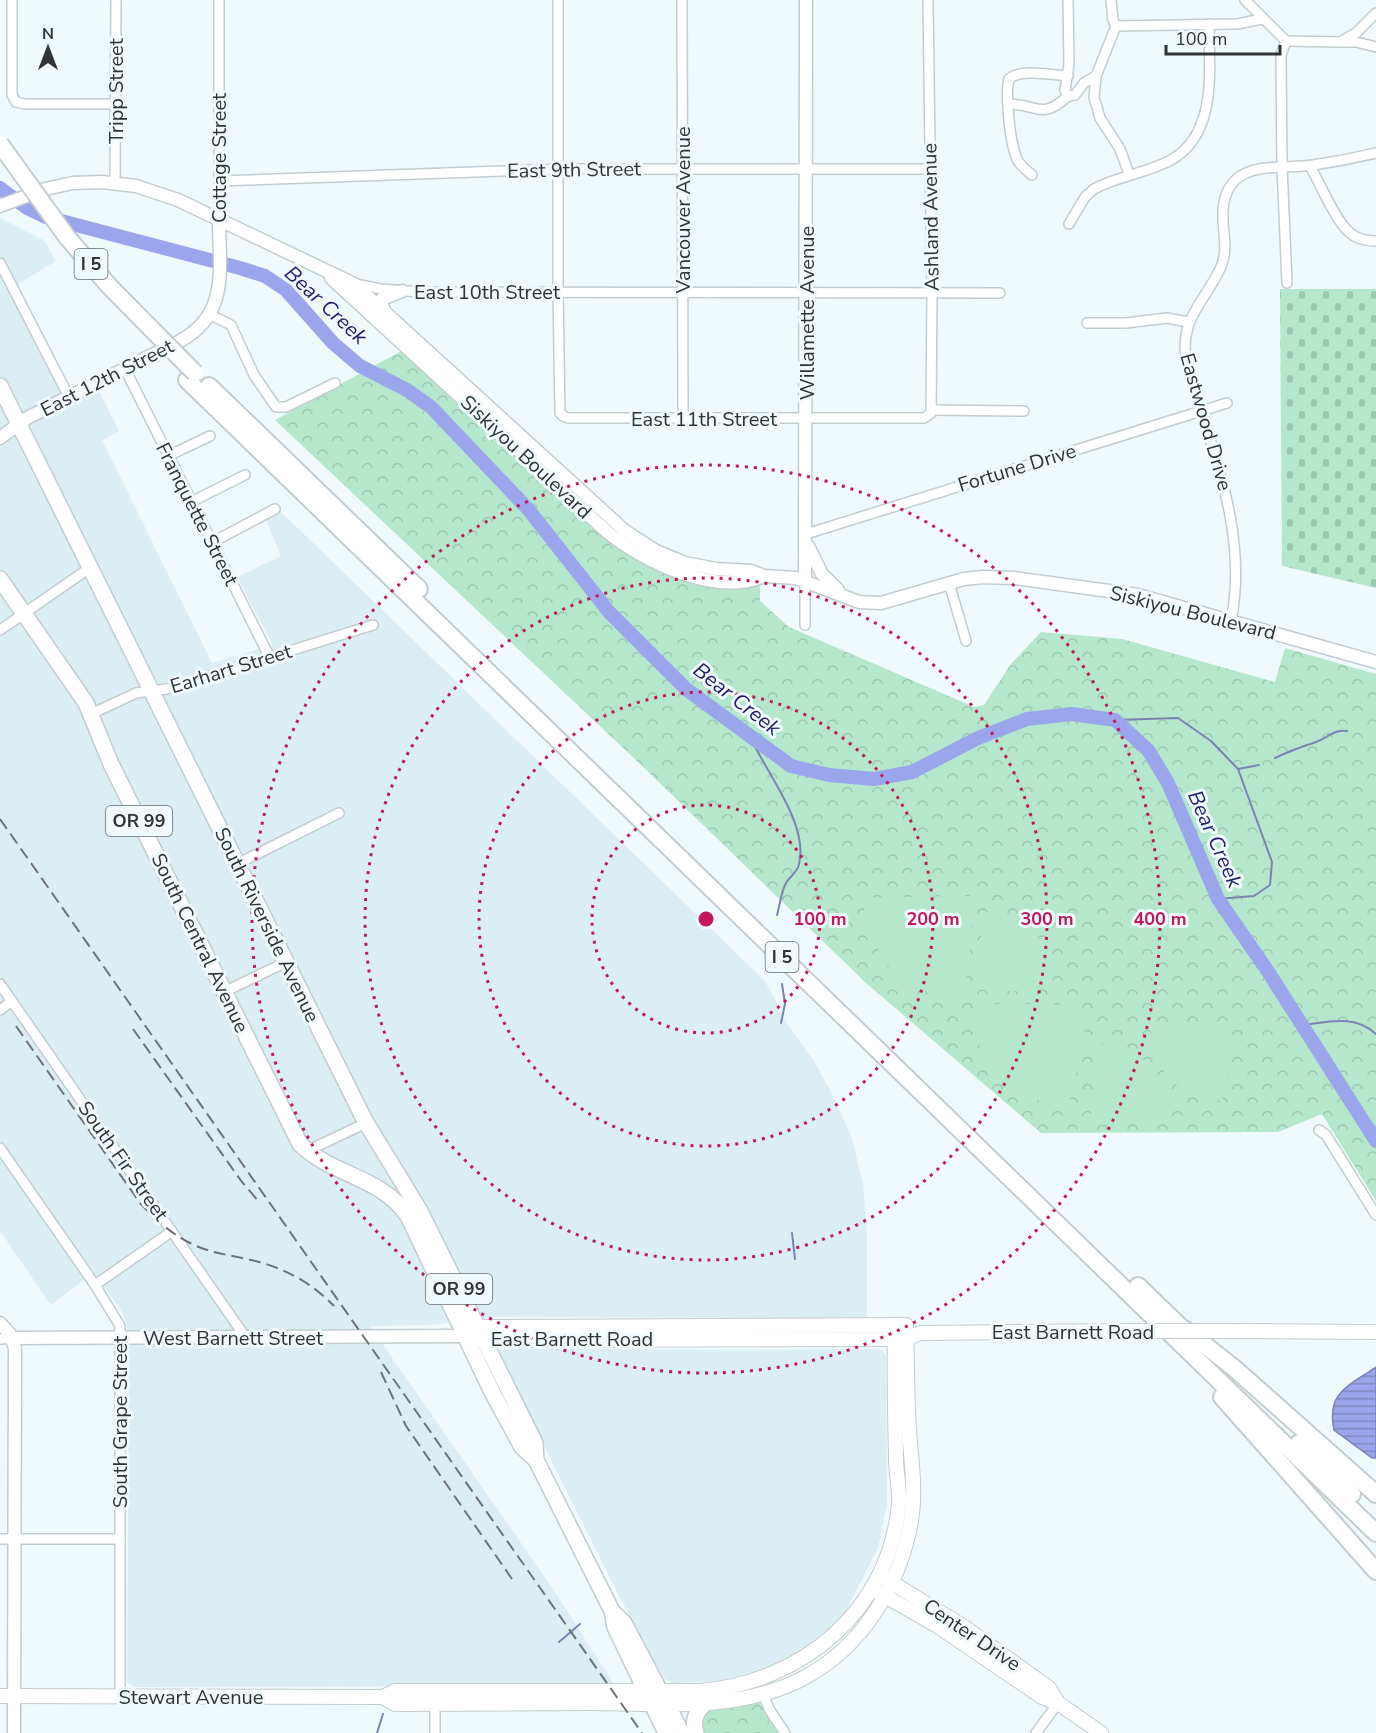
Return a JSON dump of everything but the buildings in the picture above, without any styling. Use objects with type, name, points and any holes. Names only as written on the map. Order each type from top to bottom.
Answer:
[{"type":"highway","name":"I 5","points":[[0,144],[67,237],[191,377],[1376,1533]]},
{"type":"highway","name":"I 5","points":[[0,163],[57,242],[101,293],[1376,1517]]},
{"type":"highway","points":[[1150,1315],[1376,1571]]},
{"type":"highway","points":[[1168,1315],[1233,1368],[1376,1494]]},
{"type":"main road","name":"South Riverside Avenue","points":[[0,386],[366,1123],[420,1212],[476,1334],[493,1394],[522,1447],[536,1460],[612,1611],[624,1623],[655,1697]]},
{"type":"main road","name":"South Central Avenue","points":[[0,579],[75,684],[92,714],[111,765],[293,1133],[307,1151],[373,1185],[394,1198],[402,1207]]},
{"type":"main road","points":[[373,1185],[389,1182],[391,1172],[388,1157]]},
{"type":"main road","name":"South Riverside Avenue","points":[[402,1207],[526,1424],[535,1443],[536,1460]]},
{"type":"main road","points":[[585,1340],[585,1335],[589,1333],[622,1333],[635,1326]]},
{"type":"main road","name":"East Barnett Road","points":[[476,1334],[635,1326],[904,1332],[1376,1332]]},
{"type":"main road","points":[[655,1697],[730,1688],[756,1681],[784,1669],[818,1649],[832,1636],[854,1612],[871,1588],[892,1544],[899,1502],[896,1461],[904,1332]]},
{"type":"main road","points":[[655,1697],[706,1703],[763,1693],[795,1682],[828,1662],[860,1632],[885,1596],[892,1583],[906,1542],[913,1497],[904,1332]]},
{"type":"main road","name":"East Barnett Road","points":[[476,1334],[585,1340],[904,1332]]},
{"type":"main road","points":[[493,1394],[510,1409],[519,1425],[526,1424]]},
{"type":"main road","name":"Center Drive","points":[[879,1575],[964,1627],[1049,1688],[1058,1703]]},
{"type":"main road","name":"Center Drive","points":[[871,1588],[936,1625],[1042,1698],[1058,1703],[1101,1733]]},
{"type":"main road","name":"Stewart Avenue","points":[[7,1696],[383,1697],[395,1691],[506,1691],[655,1697]]},
{"type":"main road","points":[[435,1704],[441,1698],[484,1698],[506,1691]]},
{"type":"main road","name":"Stewart Avenue","points":[[383,1697],[395,1704],[655,1697]]},
{"type":"main road","name":"OR 99","points":[[655,1697],[666,1733]]},
{"type":"main road","name":"OR 99","points":[[655,1697],[682,1733]]},
{"type":"main road","points":[[696,1733],[694,1725],[696,1714],[706,1703]]},
{"type":"street","points":[[12,0],[12,95],[16,102],[25,104],[116,104]]},
{"type":"street","name":"Tripp Street","points":[[115,183],[116,0]]},
{"type":"street","name":"Cottage Street","points":[[213,310],[219,282],[219,0]]},
{"type":"street","points":[[558,0],[558,292]]},
{"type":"street","name":"Vancouver Avenue","points":[[682,0],[683,419]]},
{"type":"street","name":"Willamette Avenue","points":[[805,625],[806,0]]},
{"type":"street","name":"Ashland Avenue","points":[[928,0],[932,410]]},
{"type":"street","points":[[1068,0],[1068,76],[1064,88],[1068,96]]},
{"type":"street","points":[[1111,0],[1113,20],[1116,26],[1096,76],[1094,91],[1097,111],[1105,128],[1120,149],[1129,174]]},
{"type":"street","points":[[1245,0],[1286,41],[1356,42],[1376,47]]},
{"type":"street","points":[[1340,42],[1356,33],[1376,14]]},
{"type":"street","points":[[1116,26],[1237,24],[1262,18]]},
{"type":"street","points":[[1069,224],[1085,197],[1094,189],[1172,159],[1187,147],[1197,133],[1208,100],[1209,24]]},
{"type":"street","points":[[1286,41],[1281,56],[1282,166],[1287,283]]},
{"type":"street","points":[[1032,175],[1023,168],[1015,153],[1008,104],[1010,79],[1013,75],[1024,73],[1068,76]]},
{"type":"street","points":[[1008,104],[1044,111],[1056,106],[1068,96],[1075,95],[1084,83],[1096,76]]},
{"type":"street","name":"Eastwood Drive","points":[[1232,621],[1235,594],[1232,519],[1185,357],[1184,340],[1188,322],[1222,264],[1226,244],[1224,201],[1231,186],[1243,174],[1251,171],[1282,166],[1310,166],[1376,153]]},
{"type":"street","points":[[1310,166],[1339,219],[1350,233],[1365,240],[1376,241]]},
{"type":"street","name":"East 9th Street","points":[[219,182],[558,169],[929,169]]},
{"type":"street","name":"East 10th Street","points":[[0,206],[59,186],[87,182],[115,183],[161,193],[354,284],[402,291],[1000,293]]},
{"type":"street","points":[[0,263],[69,397]]},
{"type":"street","name":"Siskiyou Boulevard","points":[[318,268],[346,291],[606,531],[628,548],[656,563],[705,579],[751,582],[764,576]]},
{"type":"street","name":"Siskiyou Boulevard","points":[[354,284],[634,538],[665,555],[693,565],[723,570],[752,571],[764,576],[805,580],[848,599],[868,603],[881,603],[948,583],[982,577],[1088,588],[1138,596],[1376,662]]},
{"type":"street","points":[[385,312],[382,299],[402,291]]},
{"type":"street","name":"East 11th Street","points":[[558,292],[559,404],[560,412],[568,418],[924,418],[932,410]]},
{"type":"street","points":[[213,310],[231,325],[254,375],[273,404],[281,408],[334,383]]},
{"type":"street","name":"East 12th Street","points":[[0,438],[20,424],[69,397],[189,337],[202,327],[213,310]]},
{"type":"street","points":[[1087,323],[1126,323],[1167,318],[1188,322]]},
{"type":"street","name":"Franquette Street","points":[[125,369],[270,658]]},
{"type":"street","name":"Fortune Drive","points":[[806,538],[1227,403]]},
{"type":"street","points":[[932,410],[1024,411]]},
{"type":"street","points":[[168,456],[210,436]]},
{"type":"street","points":[[191,502],[245,475]]},
{"type":"street","points":[[211,543],[275,509]]},
{"type":"street","points":[[806,538],[822,574],[848,599]]},
{"type":"street","points":[[0,630],[91,567]]},
{"type":"street","points":[[948,583],[966,641]]},
{"type":"street","name":"Earhart Street","points":[[92,714],[136,693],[167,689],[373,625]]},
{"type":"street","points":[[237,864],[339,813]]},
{"type":"street","points":[[224,992],[286,962]]},
{"type":"street","name":"South Fir Street","points":[[0,984],[246,1338]]},
{"type":"street","points":[[0,1010],[12,1001]]},
{"type":"street","points":[[307,1151],[366,1123]]},
{"type":"street","points":[[1319,1130],[1326,1135],[1376,1215]]},
{"type":"street","name":"South Grape Street","points":[[0,1148],[95,1285],[120,1326],[120,1696]]},
{"type":"street","points":[[95,1285],[171,1232]]},
{"type":"street","points":[[0,1323],[6,1339],[15,1348],[15,1539],[7,1696],[14,1733]]},
{"type":"street","name":"West Barnett Street","points":[[6,1339],[476,1334]]},
{"type":"street","points":[[0,1539],[120,1539]]},
{"type":"street","points":[[763,1693],[769,1709],[785,1733]]},
{"type":"street","points":[[1036,1733],[1058,1703]]},
{"type":"street","points":[[435,1704],[435,1733]]},
{"type":"shaded area","points":[[0,218],[45,241],[56,261],[16,285],[76,400],[98,389],[119,431],[102,440],[212,663],[273,645],[237,577],[281,556],[262,510],[272,503],[765,981],[787,1024],[812,1058],[830,1090],[852,1138],[863,1185],[867,1231],[867,1318],[495,1317],[431,1325],[370,1326],[553,1589],[615,1686],[135,1687],[127,1683],[129,1355],[127,1325],[122,1312],[94,1272],[51,1305],[0,1231]]},
{"type":"shaded area","points":[[504,1348],[880,1349],[886,1355],[887,1504],[878,1548],[846,1611],[808,1647],[765,1670],[724,1681],[674,1683],[666,1680],[657,1669],[612,1582],[497,1351]]},
{"type":"green space","points":[[1280,289],[1376,289],[1376,588],[1282,566]]},
{"type":"green space","points":[[405,349],[614,541],[733,584],[760,584],[760,601],[789,627],[974,707],[984,705],[1011,664],[1041,632],[1122,639],[1275,682],[1285,648],[1376,674],[1376,1201],[1322,1114],[1278,1132],[1041,1133],[866,983],[637,761],[275,420]]},
{"type":"green space","points":[[971,896],[974,900],[965,995],[923,991],[901,980],[877,948],[863,898]]},
{"type":"green space","points":[[984,912],[1014,920],[1035,935],[1043,945],[1048,957],[1053,988],[1012,991],[980,990],[976,983]]},
{"type":"green space","points":[[976,1005],[1080,1005],[1085,1009],[1084,1038],[1067,1111],[1048,1106],[1006,1081],[980,1049]]},
{"type":"green space","points":[[1224,1023],[1229,1026],[1230,1059],[1222,1100],[1193,1094],[1181,1088],[1170,1079],[1156,1056],[1151,1026]]},
{"type":"green space","points":[[1097,1043],[1131,1052],[1149,1065],[1167,1094],[1169,1119],[1100,1125],[1091,1116]]},
{"type":"green space","points":[[756,1698],[780,1733],[703,1733],[705,1714],[711,1708],[727,1701]]},
{"type":"water","points":[[1376,1367],[1376,1458],[1372,1458],[1334,1430],[1332,1417],[1333,1407],[1342,1391]]},
{"type":"waterway","name":"Bear Creek","points":[[0,188],[27,208],[46,217],[240,268],[265,276],[286,290],[333,343],[360,366],[407,390],[431,407],[528,509],[609,612],[686,689],[791,766],[829,775],[874,779],[912,772],[978,738],[1027,719],[1072,714],[1115,720],[1148,750],[1168,783],[1218,899],[1267,970],[1376,1141]]},
{"type":"waterway","points":[[1115,720],[1178,718],[1211,741],[1238,769],[1259,765]]},
{"type":"waterway","points":[[1275,758],[1335,733],[1347,731]]},
{"type":"waterway","points":[[750,736],[784,798],[798,832],[800,848],[798,867],[784,887],[777,915]]},
{"type":"waterway","points":[[1218,899],[1254,896],[1270,885],[1272,862],[1238,769]]},
{"type":"waterway","points":[[781,1023],[785,1004],[782,984]]},
{"type":"waterway","points":[[1302,1025],[1331,1021],[1350,1022],[1368,1028],[1376,1034]]},
{"type":"waterway","points":[[792,1233],[795,1259]]},
{"type":"waterway","points":[[559,1642],[580,1624]]},
{"type":"waterway","points":[[377,1733],[383,1714]]},
{"type":"railway","points":[[0,819],[642,1733]]},
{"type":"railway","points":[[16,1026],[140,1203],[157,1220],[176,1235],[197,1246],[263,1263],[286,1272],[307,1283],[334,1306]]},
{"type":"railway","points":[[133,1029],[242,1182],[260,1203]]},
{"type":"railway","points":[[381,1372],[406,1426],[512,1579]]}]
